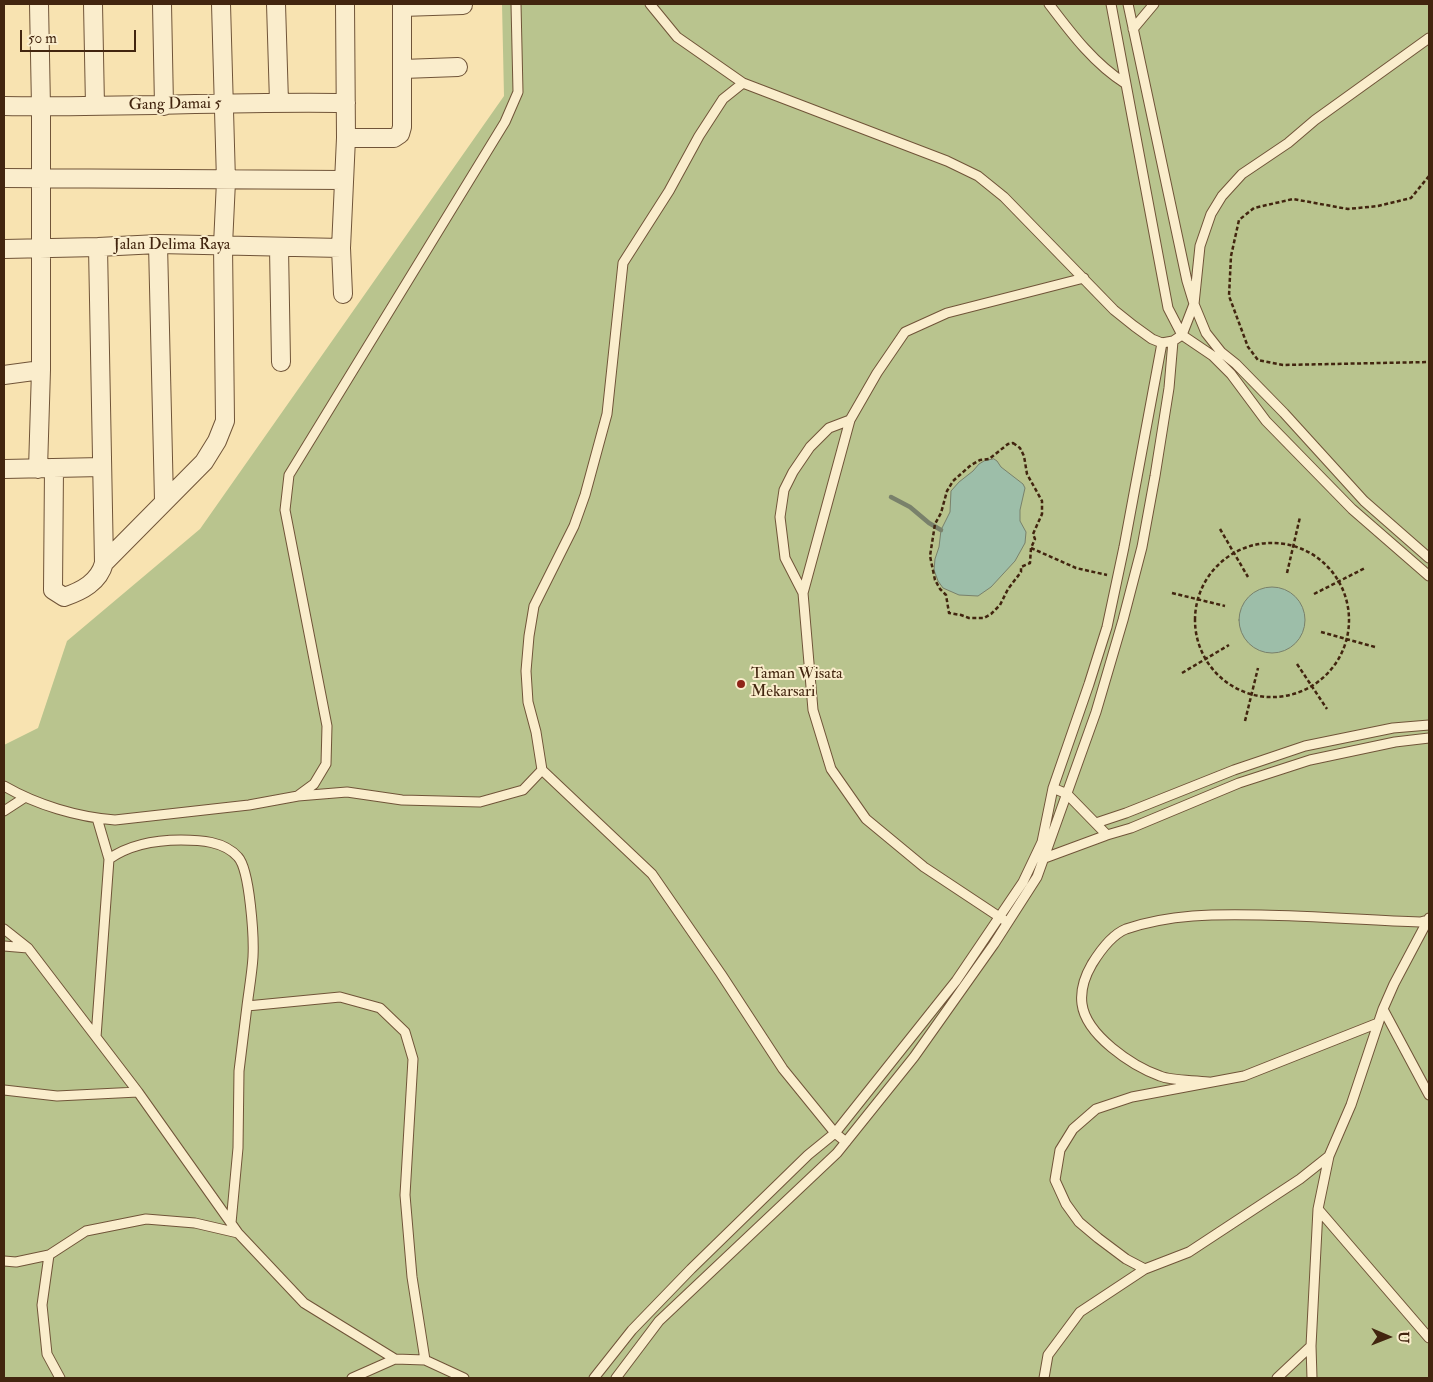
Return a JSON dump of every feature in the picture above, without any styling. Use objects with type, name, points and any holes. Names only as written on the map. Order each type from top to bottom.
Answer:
[{"type":"street","points":[[39,4],[41,370],[53,590],[64,597],[80,592],[101,574],[104,563],[98,247]]},
{"type":"street","points":[[93,4],[95,106]]},
{"type":"street","points":[[162,4],[164,106]]},
{"type":"street","points":[[104,563],[204,462],[217,441],[225,421],[223,245],[226,181],[221,4]]},
{"type":"street","points":[[276,4],[279,102]]},
{"type":"street","points":[[343,294],[341,248],[346,138],[346,4]]},
{"type":"street","points":[[346,138],[394,138],[400,134],[402,127],[403,69],[402,5],[463,5]]},
{"type":"street","points":[[403,69],[458,67]]},
{"type":"street","name":"Gang Damai 5","points":[[4,106],[164,106],[279,102],[346,103]]},
{"type":"street","points":[[4,178],[226,181],[344,180]]},
{"type":"street","points":[[158,244],[164,501]]},
{"type":"street","name":"Jalan Delima Raya","points":[[4,249],[158,244],[341,248]]},
{"type":"street","points":[[279,248],[281,362]]},
{"type":"street","points":[[4,375],[41,370]]},
{"type":"street","points":[[4,469],[102,467]]},
{"type":"lane","points":[[298,796],[314,784],[326,764],[327,726],[285,510],[289,475],[505,122],[518,92],[516,4]]},
{"type":"lane","points":[[650,4],[677,37],[743,83],[947,162],[978,176],[1004,197],[1121,315],[1152,339],[1162,343],[1173,342],[1182,335],[1194,304],[1200,246],[1211,214],[1222,196],[1242,174],[1288,143],[1315,120],[1429,38]]},
{"type":"lane","points":[[1049,4],[1078,41],[1113,76],[1126,84]]},
{"type":"lane","points":[[1111,4],[1168,308],[1182,335],[1213,356],[1231,374],[1266,421],[1352,509],[1429,576]]},
{"type":"lane","points":[[1128,4],[1187,281],[1206,333],[1221,352],[1236,364],[1284,413],[1364,501],[1429,558]]},
{"type":"lane","points":[[1133,29],[1154,4]]},
{"type":"lane","points":[[743,83],[723,99],[699,136],[670,190],[623,263],[607,414],[585,495],[574,526],[534,606],[526,671],[528,702],[536,732],[542,770],[652,874],[722,974],[783,1069],[835,1133],[846,1142]]},
{"type":"lane","points":[[1008,922],[924,868],[866,819],[831,769],[813,710],[803,593],[850,420],[904,332],[947,313],[1084,278]]},
{"type":"lane","points":[[616,1378],[660,1321],[837,1153],[914,1057],[1037,877],[1096,712],[1142,547],[1169,388],[1173,342]]},
{"type":"lane","points":[[594,1378],[632,1330],[691,1269],[808,1155],[835,1133],[956,981],[1023,882],[1042,842],[1052,788],[1107,627],[1162,343]]},
{"type":"lane","points":[[803,593],[785,558],[780,517],[784,490],[792,472],[810,447],[830,428],[850,420]]},
{"type":"lane","points":[[1096,823],[1234,770],[1305,746],[1393,728],[1429,725]]},
{"type":"lane","points":[[1034,858],[1044,860],[1130,828],[1239,783],[1310,760],[1395,742],[1429,738]]},
{"type":"lane","points":[[4,786],[24,798],[53,807],[96,818],[115,820],[249,805],[298,796],[347,792],[402,800],[480,802],[523,790],[542,770]]},
{"type":"lane","points":[[1052,788],[1067,794],[1107,835]]},
{"type":"lane","points":[[4,810],[24,798]]},
{"type":"lane","points":[[96,818],[109,859],[96,1037]]},
{"type":"lane","points":[[109,859],[120,851],[167,840],[196,840],[221,845],[238,857],[249,886],[253,956],[239,1071],[238,1148],[231,1222]]},
{"type":"lane","points":[[1208,1082],[1161,1077],[1114,1051],[1091,1026],[1082,1005],[1082,985],[1102,948],[1123,930],[1166,919],[1196,915],[1301,916],[1420,922],[1429,919]]},
{"type":"lane","points":[[1312,1378],[1311,1346],[1318,1209],[1329,1156],[1352,1105],[1383,1009],[1394,984],[1429,919]]},
{"type":"lane","points":[[4,929],[28,948],[138,1092],[238,1234],[304,1303],[395,1359]]},
{"type":"lane","points":[[4,946],[28,948]]},
{"type":"lane","points":[[247,1006],[340,997],[380,1008],[405,1032],[413,1059],[405,1194],[412,1277],[425,1360]]},
{"type":"lane","points":[[1383,1009],[1429,1094]]},
{"type":"lane","points":[[1145,1269],[1126,1259],[1079,1222],[1066,1204],[1055,1180],[1060,1150],[1073,1129],[1096,1109],[1132,1097],[1244,1076],[1378,1023]]},
{"type":"lane","points":[[4,1090],[57,1096],[138,1092]]},
{"type":"lane","points":[[1044,1378],[1048,1355],[1080,1312],[1145,1269],[1189,1252],[1300,1179],[1329,1156]]},
{"type":"lane","points":[[1318,1209],[1429,1338]]},
{"type":"lane","points":[[4,1261],[16,1262],[49,1254],[86,1231],[146,1219],[195,1223],[238,1234]]},
{"type":"lane","points":[[49,1254],[42,1305],[47,1354],[60,1378]]},
{"type":"lane","points":[[1278,1378],[1311,1346]]},
{"type":"lane","points":[[352,1378],[395,1359],[425,1360],[464,1378]]},
{"type":"path","points":[[1429,176],[1411,198],[1378,206],[1348,209],[1293,199],[1254,208],[1239,220],[1231,256],[1229,296],[1248,347],[1258,360],[1283,365],[1429,362]]},
{"type":"path","points":[[1013,443],[1020,448],[1024,456],[1027,474],[1042,501],[1042,514],[1033,534],[1035,539],[1031,548],[1030,564],[1021,567],[1021,572],[1008,589],[998,608],[984,618],[968,618],[949,613],[946,595],[935,580],[930,556],[935,524],[941,513],[947,492],[956,478],[976,462],[989,459],[1008,444],[1013,443]]},
{"type":"path","points":[[1287,573],[1300,517]]},
{"type":"path","points":[[1220,529],[1248,577]]},
{"type":"path","points":[[1264,543],[1294,545],[1324,562],[1339,581],[1348,600],[1350,631],[1348,639],[1340,660],[1324,679],[1305,692],[1269,698],[1252,694],[1229,686],[1204,660],[1196,635],[1197,600],[1211,573],[1233,553],[1246,547],[1264,543]]},
{"type":"path","points":[[1031,548],[1076,568],[1118,577]]},
{"type":"path","points":[[1314,594],[1365,568]]},
{"type":"path","points":[[1172,593],[1225,606]]},
{"type":"path","points":[[1322,632],[1375,647]]},
{"type":"path","points":[[1182,673],[1229,645]]},
{"type":"path","points":[[1297,664],[1327,709]]},
{"type":"path","points":[[1244,721],[1258,668]]},
{"type":"green space","name":"Taman Wisata Mekarsari","points":[[502,4],[1429,4],[1429,1378],[4,1378],[4,745],[38,728],[67,641],[200,529],[504,96]]},
{"type":"shaded area","points":[[994,459],[1023,484],[1025,488],[1020,510],[1020,521],[1026,532],[1025,543],[1015,561],[991,587],[978,596],[959,595],[943,588],[934,570],[941,530],[950,512],[951,491],[979,464]]},
{"type":"shaded area","points":[[1278,587],[1296,596],[1303,607],[1305,620],[1303,633],[1296,644],[1285,651],[1266,653],[1248,644],[1241,633],[1239,614],[1248,596],[1259,589]]},
{"type":"waterway","points":[[891,497],[910,507],[929,523],[941,530]]},
{"type":"place","name":"Taman Wisata Mekarsari","points":[[741,684]]}]
